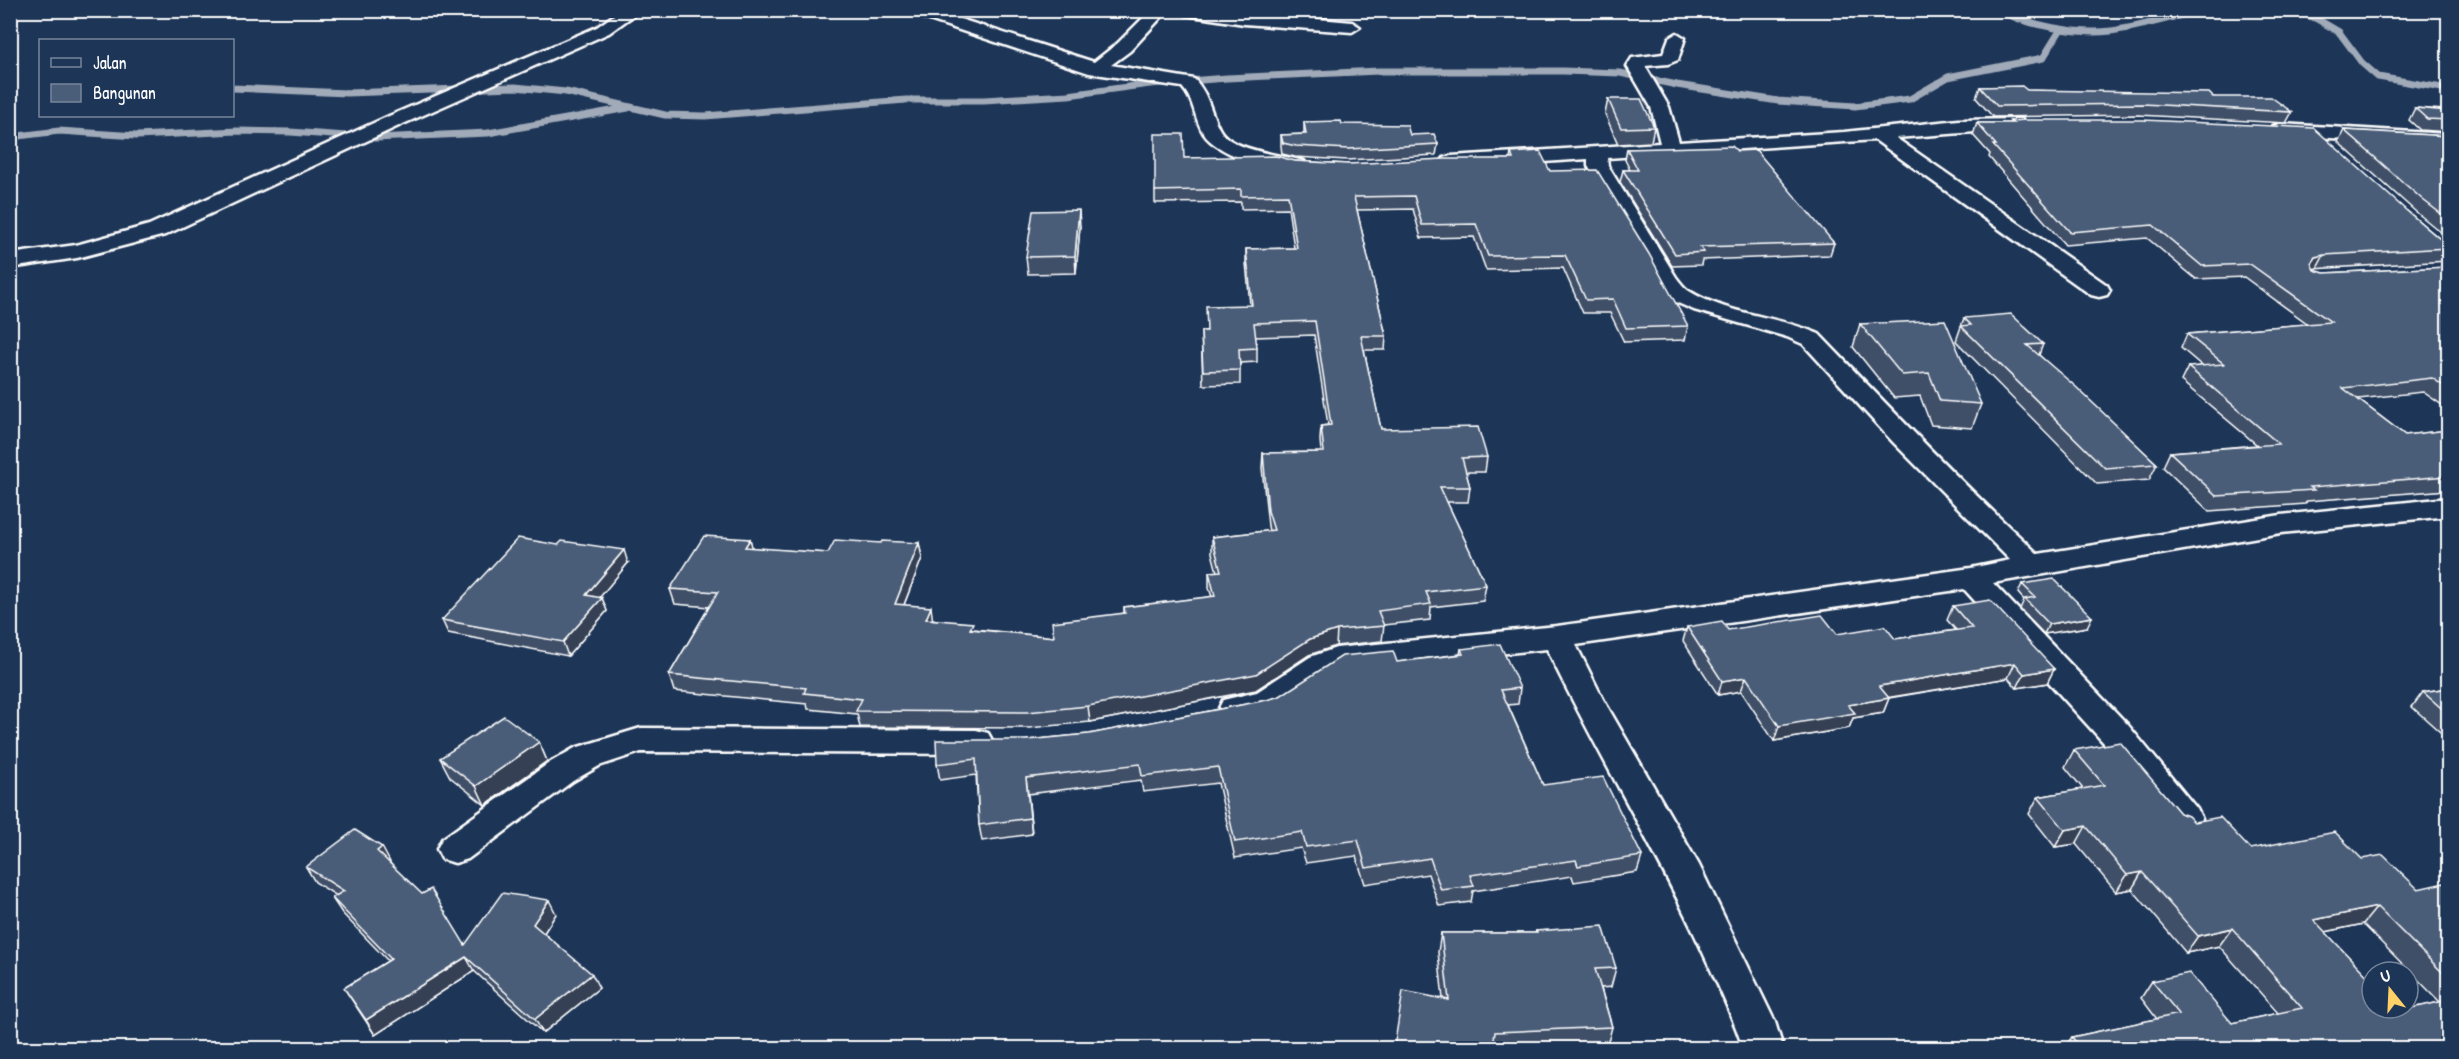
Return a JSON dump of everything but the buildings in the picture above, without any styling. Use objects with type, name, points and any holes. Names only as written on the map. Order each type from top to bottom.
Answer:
[{"type":"street","points":[[10,261],[77,251],[156,230],[396,120],[603,30],[633,10]]},
{"type":"street","points":[[914,10],[1095,69],[1188,83],[1204,103],[1213,133],[1218,139],[1251,154],[1295,165],[1316,166]]},
{"type":"street","points":[[1095,69],[1124,47],[1160,10]]},
{"type":"street","points":[[1186,10],[1244,19],[1352,27]]},
{"type":"street","points":[[1671,150],[1660,107],[1636,66],[1638,62],[1668,59],[1672,56],[1677,38]]},
{"type":"street","points":[[1433,164],[1518,156],[1671,150],[1959,126],[2033,123]]},
{"type":"street","points":[[2258,129],[2448,141]]},
{"type":"street","points":[[2313,132],[2339,156]]},
{"type":"street","points":[[1878,134],[2098,290]]},
{"type":"street","points":[[1597,154],[1598,166],[1667,280],[1679,295],[1741,318],[1795,332],[1811,339],[1987,523],[2032,565]]},
{"type":"street","points":[[1206,714],[1266,702],[1321,665],[1336,659],[1557,637],[1971,578],[2032,565],[2281,524],[2448,507]]},
{"type":"street","points":[[1971,578],[2116,734],[2184,819]]},
{"type":"street","points":[[1557,637],[1587,699],[1686,876],[1755,1022],[1763,1048]]},
{"type":"street","points":[[455,849],[561,772],[586,757],[641,740],[1006,742]]},
{"type":"waterway","points":[[1998,10],[2024,20],[2061,29]]},
{"type":"waterway","points":[[2061,29],[2083,32],[2111,31],[2201,10]]},
{"type":"waterway","points":[[2294,10],[2317,19],[2339,32],[2362,63],[2378,77],[2448,89]]},
{"type":"waterway","points":[[234,88],[347,93],[515,87],[566,92],[665,115],[705,116],[906,100],[984,100],[1068,95],[1150,84],[1227,78],[1379,71],[1563,71],[1620,73],[1677,85],[1778,101],[1855,106],[1910,99],[1948,77],[2043,58],[2061,29]]},
{"type":"waterway","points":[[10,137],[59,131],[137,136],[237,131],[290,132],[375,138],[488,133],[628,108]]}]
